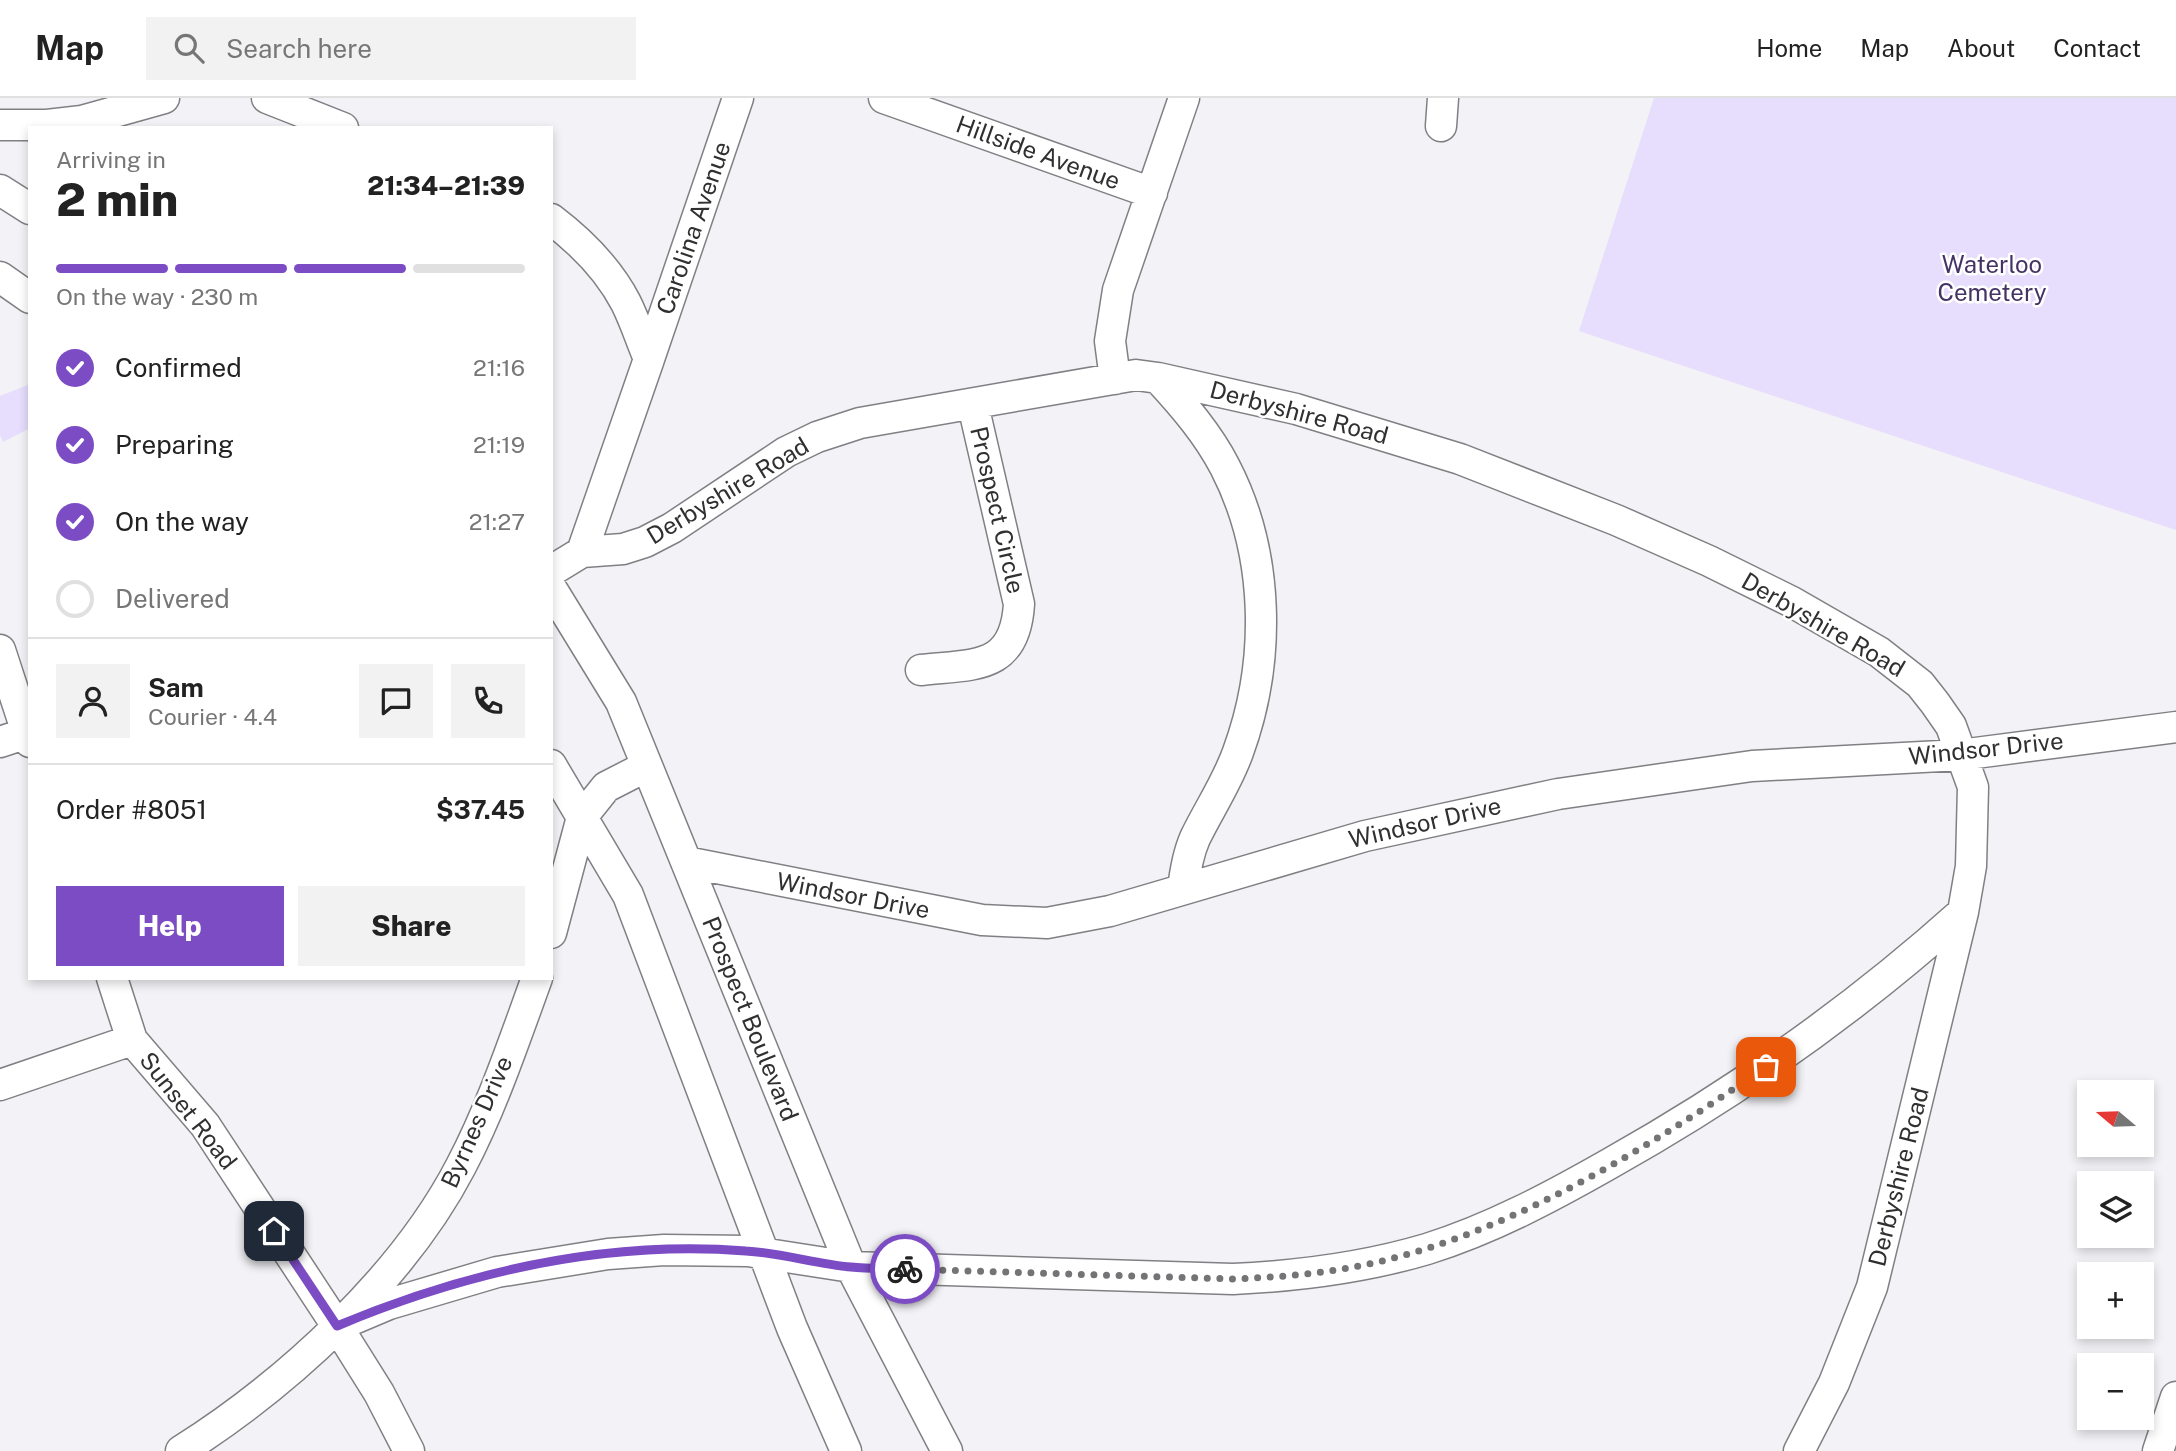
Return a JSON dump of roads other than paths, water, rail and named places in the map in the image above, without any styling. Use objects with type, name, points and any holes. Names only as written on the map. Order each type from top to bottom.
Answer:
[{"type":"street","points":[[0,125],[47,125],[82,121],[164,98]]},
{"type":"street","points":[[267,98],[338,126]]},
{"type":"street","name":"Carolina Avenue","points":[[582,552],[738,98]]},
{"type":"street","name":"Hillside Avenue","points":[[884,98],[1152,193]]},
{"type":"street","points":[[1115,379],[1110,341],[1118,290],[1184,98]]},
{"type":"street","points":[[0,190],[28,208]]},
{"type":"street","points":[[553,221],[572,235],[608,276],[626,303],[649,359]]},
{"type":"street","points":[[0,277],[28,297]]},
{"type":"street","name":"Derbyshire Road","points":[[553,570],[582,552],[623,549],[645,542],[672,528],[786,452],[817,437],[860,423],[1136,375],[1297,409],[1460,459],[1616,520],[1709,561],[1792,602],[1900,666],[1920,684],[1951,726],[1973,787],[1971,866],[1963,912],[1872,1287],[1840,1371],[1799,1451]]},
{"type":"street","points":[[1158,378],[1196,422],[1225,466],[1240,500],[1258,576],[1261,612],[1258,673],[1249,720],[1223,787],[1195,839],[1183,889]]},
{"type":"street","name":"Prospect Circle","points":[[922,670],[982,664],[1000,656],[1012,641],[1018,623],[1019,604],[973,405]]},
{"type":"street","name":"Prospect Boulevard","points":[[553,591],[621,702],[851,1267],[947,1451]]},
{"type":"street","points":[[0,650],[19,739]]},
{"type":"street","name":"Windsor Drive","points":[[686,862],[982,920],[1014,923],[1079,919],[1366,836],[1558,794],[1752,766],[1960,755],[2176,727]]},
{"type":"street","points":[[553,926],[582,817],[606,787],[647,766]]},
{"type":"street","points":[[553,768],[628,895],[792,1328],[846,1451]]},
{"type":"street","points":[[337,1326],[442,1286],[552,1261],[664,1250],[763,1253],[851,1267],[1233,1279],[1332,1271],[1429,1248],[1521,1212],[1660,1135],[1731,1091],[1868,992],[1963,912]]},
{"type":"street","name":"Sunset Road","points":[[113,980],[132,1040],[205,1125],[337,1326],[379,1394],[409,1451]]},
{"type":"street","name":"Byrnes Drive","points":[[181,1451],[263,1395],[337,1326],[393,1266],[442,1200],[479,1127],[536,980]]},
{"type":"street","points":[[0,1085],[132,1040]]},
{"type":"street","points":[[2158,1451],[2176,1398]]},
{"type":"park label","name":"Waterloo Cemetery","points":[[1992,279]]}]
